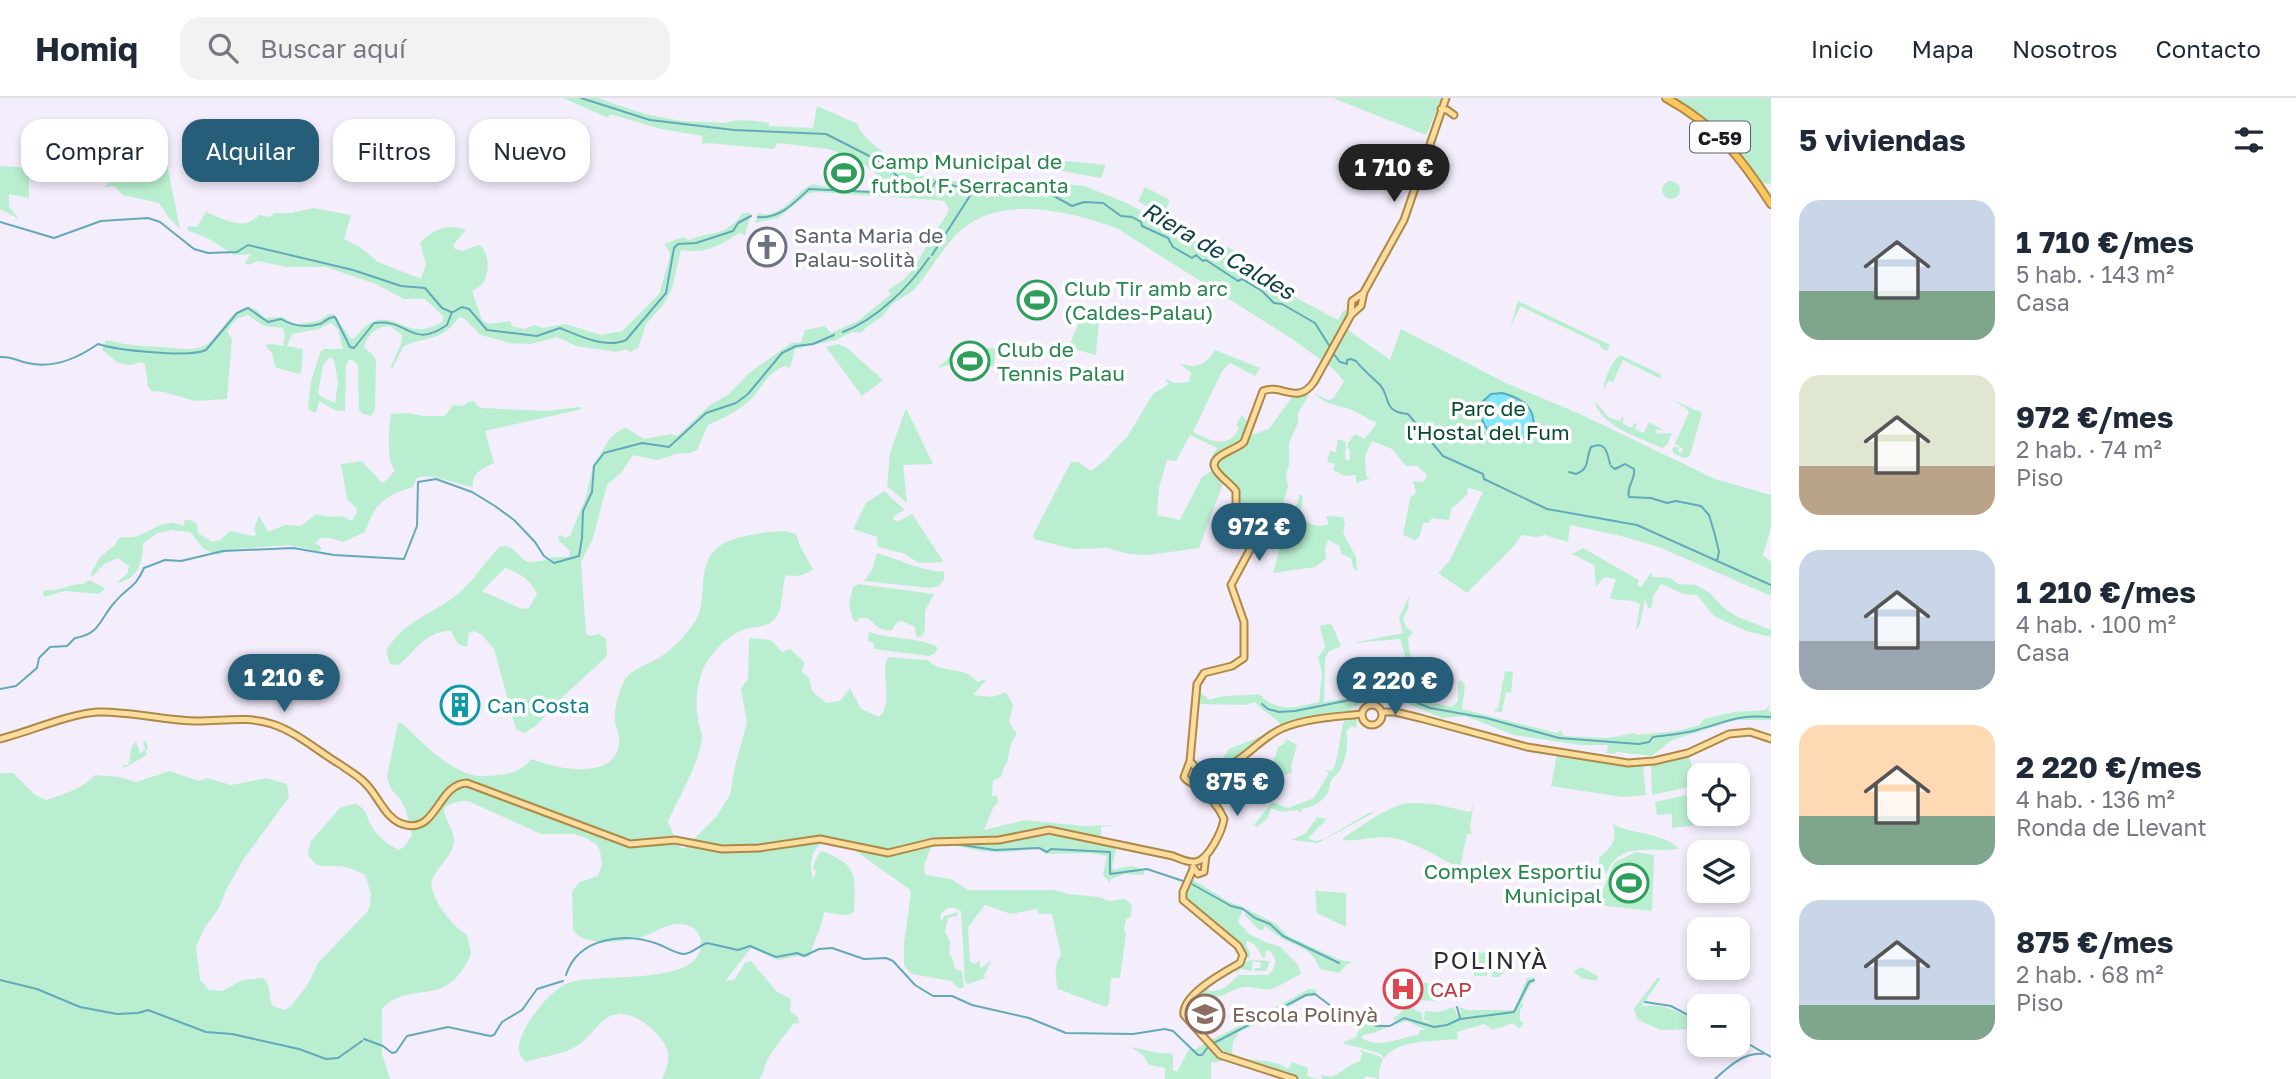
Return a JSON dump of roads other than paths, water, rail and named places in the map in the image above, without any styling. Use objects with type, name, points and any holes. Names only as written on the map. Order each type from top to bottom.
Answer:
[{"type":"highway","name":"C-59","points":[[1666,98],[1689,111],[1724,140],[1771,204]]},
{"type":"main road","points":[[1428,140],[1445,99]]},
{"type":"main road","points":[[1294,1079],[1222,1056],[1185,1017],[1183,1011],[1187,1003],[1216,975],[1240,963],[1243,955],[1240,947],[1185,901],[1183,892],[1221,830],[1224,819],[1200,789],[1185,778],[1190,761],[1199,678],[1206,672],[1237,664],[1243,660],[1245,654],[1244,622],[1231,585],[1253,542],[1236,519],[1236,491],[1214,468],[1214,461],[1244,442],[1263,391],[1269,389],[1295,394],[1306,391],[1314,382],[1354,307],[1361,306],[1359,299],[1400,227],[1421,159],[1442,110]]},
{"type":"main road","points":[[1372,705],[1379,707],[1382,712],[1380,722],[1373,725],[1366,723],[1362,714],[1366,707],[1372,705]]},
{"type":"main road","points":[[1382,712],[1420,718],[1527,747],[1628,763],[1654,761],[1688,753],[1729,734],[1750,732],[1771,739]]},
{"type":"main road","points":[[0,739],[93,713],[195,721],[256,721],[285,730],[359,778],[393,819],[405,825],[425,822],[448,791],[458,784],[471,783],[635,845],[675,840],[722,849],[759,848],[820,839],[888,853],[933,842],[999,840],[1049,830],[1173,856],[1197,866]]},
{"type":"main road","points":[[1186,770],[1198,774],[1234,765],[1282,729],[1307,721],[1362,714]]},
{"type":"main road","points":[[1190,761],[1198,774],[1200,789]]},
{"type":"main road","points":[[1192,783],[1198,774]]},
{"type":"water","points":[[1502,393],[1520,400],[1530,410],[1533,426],[1523,438],[1506,441],[1498,438],[1482,421],[1480,404],[1491,394]]},
{"type":"waterway","name":"Riera de Caldes","points":[[581,98],[650,120],[734,130],[826,134],[885,164],[903,182],[932,187],[936,181],[986,194],[1052,195],[1072,206],[1084,202],[1103,203],[1121,216],[1132,217],[1141,222],[1142,226],[1168,238],[1173,247],[1192,258],[1196,255],[1238,281],[1242,279],[1262,291],[1274,303],[1282,304],[1315,323],[1330,347]]},
{"type":"waterway","points":[[758,217],[780,213],[809,189],[893,193],[918,186]]},
{"type":"waterway","points":[[932,255],[973,191]]},
{"type":"waterway","points":[[453,312],[462,307],[469,309],[487,330],[537,336],[560,328],[601,342],[626,340],[666,293],[674,248],[678,244],[696,243],[733,231],[738,223],[751,216]]},
{"type":"waterway","points":[[0,222],[54,238],[101,221],[148,218],[160,222],[194,249],[208,253],[237,252],[248,245],[353,270],[401,286],[425,288],[442,308],[451,312]]},
{"type":"waterway","points":[[843,332],[880,311],[912,280],[929,258]]},
{"type":"waterway","points":[[0,357],[47,365],[74,358],[98,344],[153,352],[198,352],[206,350],[237,313],[248,308],[268,322],[281,319],[300,326],[320,324],[335,317],[350,347],[354,348],[374,323],[395,325],[425,335],[447,325],[452,312]]},
{"type":"waterway","points":[[0,689],[16,686],[37,668],[39,658],[50,647],[67,646],[75,638],[95,630],[144,568],[165,560],[181,561],[223,551],[293,548],[334,555],[404,559],[417,526],[418,482],[436,479],[472,492],[514,520],[544,556],[554,563],[579,556],[583,511],[592,492],[594,466],[604,453],[642,443],[669,447],[706,413],[736,403],[748,394],[782,353],[834,335]]},
{"type":"waterway","name":"Riera de Caldes","points":[[1332,352],[1340,362],[1347,364],[1347,360],[1356,361],[1380,385],[1391,407],[1400,413],[1408,414],[1443,456],[1483,474],[1484,479],[1547,509],[1637,525],[1771,585]]},
{"type":"waterway","points":[[1569,472],[1581,472],[1587,463],[1591,447],[1600,445],[1605,449],[1610,464]]},
{"type":"waterway","points":[[1611,466],[1615,469],[1625,464],[1634,469],[1629,497],[1701,506],[1709,515],[1715,535],[1719,552],[1717,561]]},
{"type":"waterway","points":[[1262,704],[1279,712],[1295,711],[1396,694],[1430,708],[1486,718],[1559,738],[1639,744],[1649,742],[1653,737],[1692,731],[1733,719],[1771,717]]},
{"type":"waterway","points":[[955,844],[995,850],[1039,848],[1047,852],[1051,849],[1110,852],[1110,874],[1147,869],[1186,882]]},
{"type":"waterway","points":[[1190,883],[1270,924],[1283,936],[1339,963]]},
{"type":"waterway","points":[[566,975],[581,952],[592,945],[618,939],[645,940],[683,954],[707,943],[738,950],[750,946],[776,957],[797,953],[804,956],[819,949],[832,948],[864,959],[886,958],[893,961],[915,985],[933,996],[952,996],[972,1005],[1029,1018],[1066,1033],[1133,1034],[1165,1029],[1173,1031],[1198,1055],[1202,1055],[1208,1047]]},
{"type":"waterway","points":[[0,980],[37,989],[80,1007],[117,1014],[148,1010],[206,1032],[232,1034],[299,1049],[326,1059],[338,1058],[362,1041]]},
{"type":"waterway","points":[[1212,1044],[1306,995],[1315,994],[1344,1016],[1376,1026],[1390,1026],[1404,1018],[1434,1027],[1460,1019],[1514,1012],[1529,982],[1534,980]]},
{"type":"waterway","points":[[364,1039],[383,1046],[392,1053],[396,1052],[407,1036],[448,1027],[494,1035],[502,1022],[522,1010],[537,989],[563,981]]},
{"type":"waterway","points":[[1645,1002],[1671,1006],[1687,1015]]},
{"type":"waterway","points":[[1457,1007],[1460,1018]]},
{"type":"waterway","points":[[1750,1045],[1771,1057]]},
{"type":"waterway","points":[[1715,1079],[1743,1058],[1763,1054]]},
{"type":"place","name":"Camp Municipal de futbol F. Serracanta","points":[[844,173]]},
{"type":"place","name":"Santa Maria de Palau-solità","points":[[767,247]]},
{"type":"place","name":"Club Tir amb arc (Caldes-Palau)","points":[[1037,300]]},
{"type":"place","name":"Club de Tennis Palau","points":[[970,361]]},
{"type":"place","name":"Can Costa","points":[[460,705]]},
{"type":"place","name":"Complex Esportiu Municipal","points":[[1629,883]]},
{"type":"place","name":"CAP","points":[[1403,989]]},
{"type":"place","name":"Escola Polinyà","points":[[1205,1014]]},
{"type":"district","name":"POLINYÀ","points":[[1491,959]]},
{"type":"park label","name":"Parc de l'Hostal del Fum","points":[[1488,420]]}]
